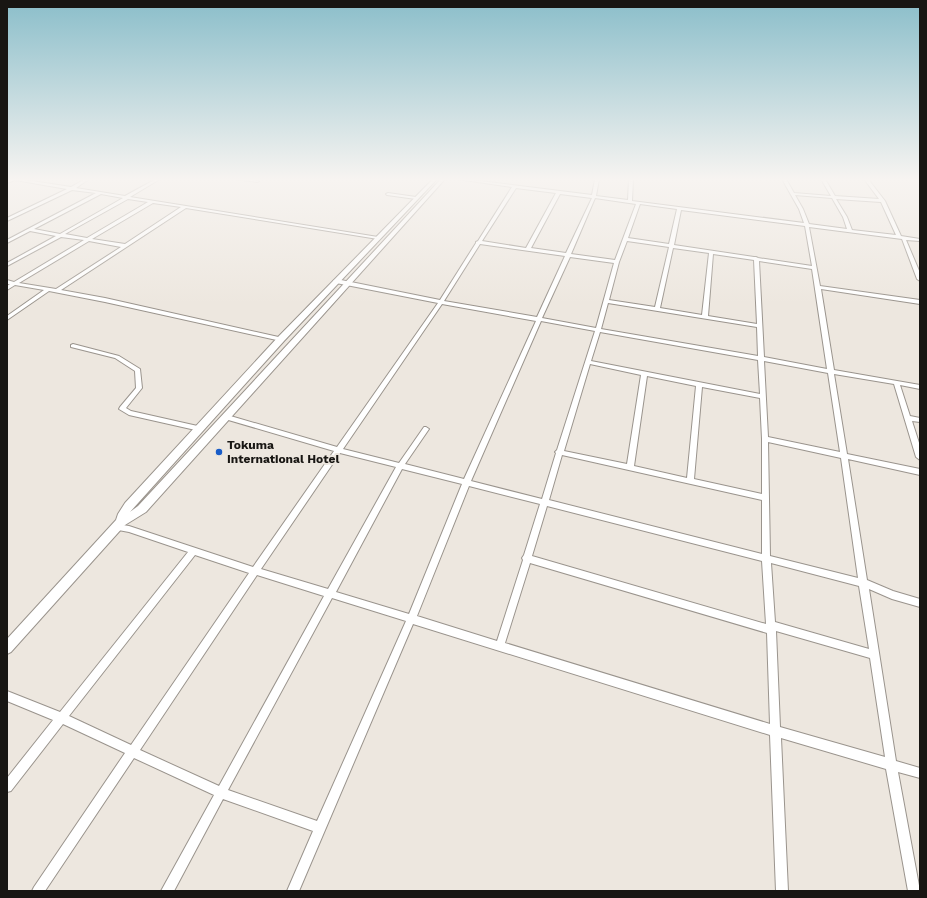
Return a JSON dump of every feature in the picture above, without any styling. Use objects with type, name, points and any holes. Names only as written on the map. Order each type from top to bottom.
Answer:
[{"type":"main road","points":[[118,525],[128,506],[281,339],[394,221]]},
{"type":"main road","points":[[7,648],[118,525],[142,509],[404,221]]},
{"type":"street","points":[[7,242],[47,221]]},
{"type":"street","points":[[7,265],[84,221]]},
{"type":"street","points":[[7,288],[118,221]]},
{"type":"street","points":[[58,291],[164,221]]},
{"type":"street","points":[[275,221],[378,238]]},
{"type":"street","points":[[38,891],[255,571],[441,302],[492,221]]},
{"type":"street","points":[[528,249],[543,221]]},
{"type":"street","points":[[293,891],[411,619],[466,483],[584,221]]},
{"type":"street","points":[[500,646],[543,502],[588,362],[617,262],[632,221]]},
{"type":"street","points":[[658,308],[676,221]]},
{"type":"street","points":[[774,221],[920,240]]},
{"type":"street","points":[[805,221],[815,268],[832,372],[843,455],[891,764],[914,891]]},
{"type":"street","points":[[845,221],[850,231]]},
{"type":"street","points":[[894,221],[920,279]]},
{"type":"street","points":[[30,230],[126,246]]},
{"type":"street","points":[[625,240],[756,258],[815,268]]},
{"type":"street","points":[[478,242],[617,262]]},
{"type":"street","points":[[705,317],[711,252]]},
{"type":"street","points":[[756,258],[765,439],[766,558],[771,628],[782,891]]},
{"type":"street","points":[[336,281],[441,302],[540,318],[920,387]]},
{"type":"street","points":[[7,282],[105,300],[281,339]]},
{"type":"street","points":[[818,287],[920,302]]},
{"type":"street","points":[[7,318],[48,290]]},
{"type":"street","points":[[606,301],[658,308],[760,326]]},
{"type":"street","points":[[73,346],[117,357],[138,370],[138,388],[122,410],[129,413],[200,429]]},
{"type":"street","points":[[588,362],[763,397]]},
{"type":"street","points":[[630,468],[644,373]]},
{"type":"street","points":[[896,382],[920,456]]},
{"type":"street","points":[[690,481],[699,384]]},
{"type":"street","points":[[227,417],[338,450],[864,583],[892,595],[920,602]]},
{"type":"street","points":[[907,418],[920,420]]},
{"type":"street","points":[[167,891],[400,466],[426,429]]},
{"type":"street","points":[[765,439],[920,472]]},
{"type":"street","points":[[559,452],[766,498]]},
{"type":"street","points":[[118,525],[255,571],[775,731],[920,773]]},
{"type":"street","points":[[7,787],[194,550]]},
{"type":"street","points":[[526,558],[771,628],[875,655]]},
{"type":"street","points":[[7,696],[133,750],[221,793],[320,828]]},
{"type":"place","name":"Tokuma International Hotel","points":[[219,452]]}]
